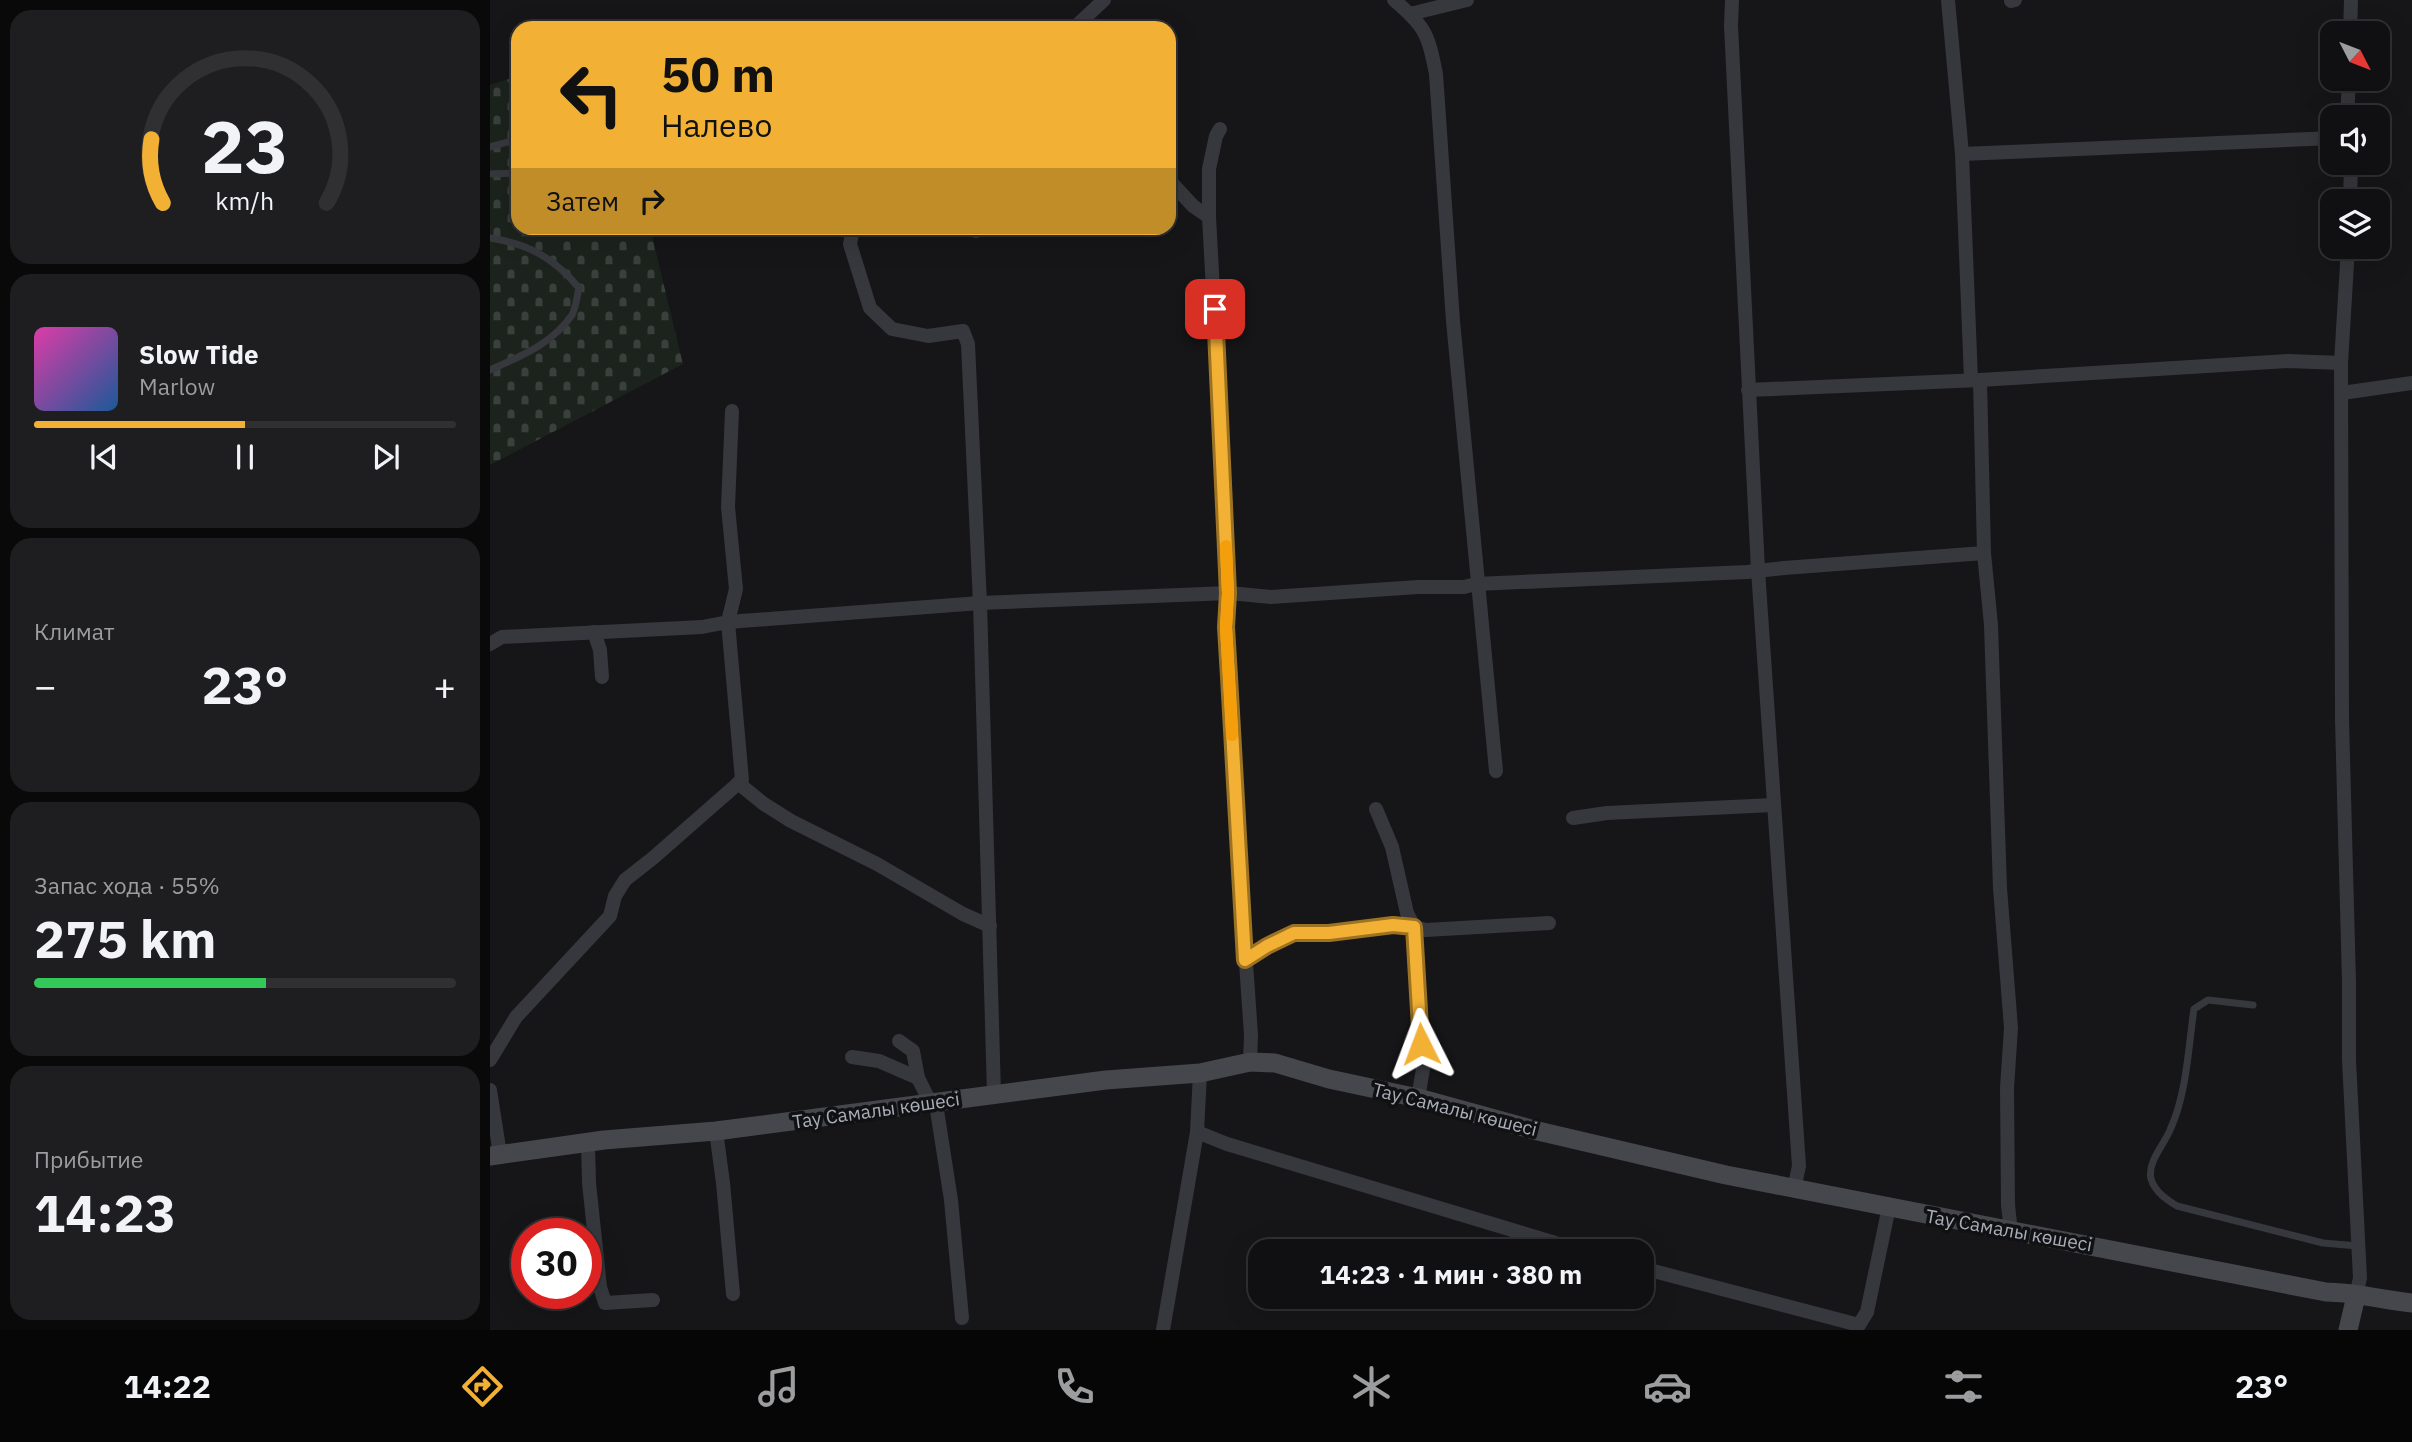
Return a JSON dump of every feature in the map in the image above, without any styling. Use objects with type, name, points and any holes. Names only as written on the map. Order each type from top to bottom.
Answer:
[{"type":"street","points":[[1082,21],[1104,0]]},
{"type":"street","points":[[1394,0],[1429,37],[1436,74],[1453,321],[1467,452],[1476,584],[1496,771]]},
{"type":"street","points":[[1410,14],[1467,0]]},
{"type":"street","points":[[1732,0],[1731,26],[1758,570],[1800,1166],[1794,1189]]},
{"type":"street","points":[[1948,0],[1962,154],[1983,553],[1991,625],[2000,888],[2011,1028],[2007,1088],[2008,1205],[2011,1232]]},
{"type":"street","points":[[2350,21],[2351,0]]},
{"type":"street","points":[[1220,129],[1209,169],[1209,217],[1228,593],[1227,640],[1251,1062]]},
{"type":"street","points":[[1962,154],[2320,139]]},
{"type":"street","points":[[1176,188],[1209,217]]},
{"type":"street","points":[[851,235],[854,263],[870,308],[891,329],[928,336],[964,327],[968,344],[980,603],[994,1094]]},
{"type":"street","points":[[2347,259],[2341,363],[2343,803],[2349,1073],[2360,1278],[2348,1330]]},
{"type":"street","points":[[1748,390],[1975,380],[2288,361],[2341,363]]},
{"type":"street","points":[[2342,393],[2412,383]]},
{"type":"street","points":[[490,1060],[516,1017],[611,916],[615,896],[625,880],[742,780],[729,622],[736,589],[728,507],[732,411]]},
{"type":"street","points":[[490,644],[502,637],[702,627],[729,622],[980,603],[1228,593],[1271,597],[1758,570],[1983,553]]},
{"type":"street","points":[[594,632],[600,650],[602,677]]},
{"type":"street","points":[[738,783],[764,804],[792,821],[989,926]]},
{"type":"street","points":[[1573,818],[1607,813],[1773,805]]},
{"type":"street","points":[[1376,809],[1391,847],[1407,913],[1414,927],[1423,1069],[1418,1098]]},
{"type":"street","points":[[1245,960],[1294,933],[1329,933],[1393,925],[1426,930],[1549,923]]},
{"type":"street","points":[[899,1041],[913,1051],[918,1078],[934,1104],[951,1200],[962,1318]]},
{"type":"street","points":[[852,1057],[880,1061],[918,1078]]},
{"type":"street","name":"Тау Самалы көшесі","points":[[495,1155],[716,1131],[994,1094],[1199,1073],[1251,1062],[1275,1063],[1538,1131],[1794,1189],[2326,1292],[2343,1292],[2412,1303]]},
{"type":"street","points":[[1163,1330],[1197,1132],[1199,1073]]},
{"type":"street","points":[[490,1090],[495,1155]]},
{"type":"street","points":[[716,1131],[733,1294]]},
{"type":"street","points":[[1197,1132],[1240,1148],[1542,1239]]},
{"type":"street","points":[[587,1143],[600,1287],[605,1303],[653,1300]]},
{"type":"street","points":[[1654,1271],[1859,1325],[1867,1312],[1889,1208]]},
{"type":"lane","points":[[490,147],[511,141]]},
{"type":"lane","points":[[490,174],[511,173]]},
{"type":"lane","points":[[490,238],[543,254],[579,288],[573,313],[548,340],[528,354],[490,370]]},
{"type":"lane","points":[[2253,1005],[2208,1000],[2194,1009],[2182,1095],[2171,1129],[2153,1162],[2151,1179],[2162,1197],[2177,1206],[2323,1243],[2358,1247]]},
{"type":"green space","points":[[511,78],[511,235],[652,235],[683,364],[490,465],[490,85]]},
{"type":"slow traffic","points":[[1226,546],[1226,627],[1232,735]]},
{"type":"route","points":[[1215,309],[1228,593],[1226,627],[1245,960],[1294,933],[1329,933],[1393,925],[1414,927],[1421,1044]]}]
